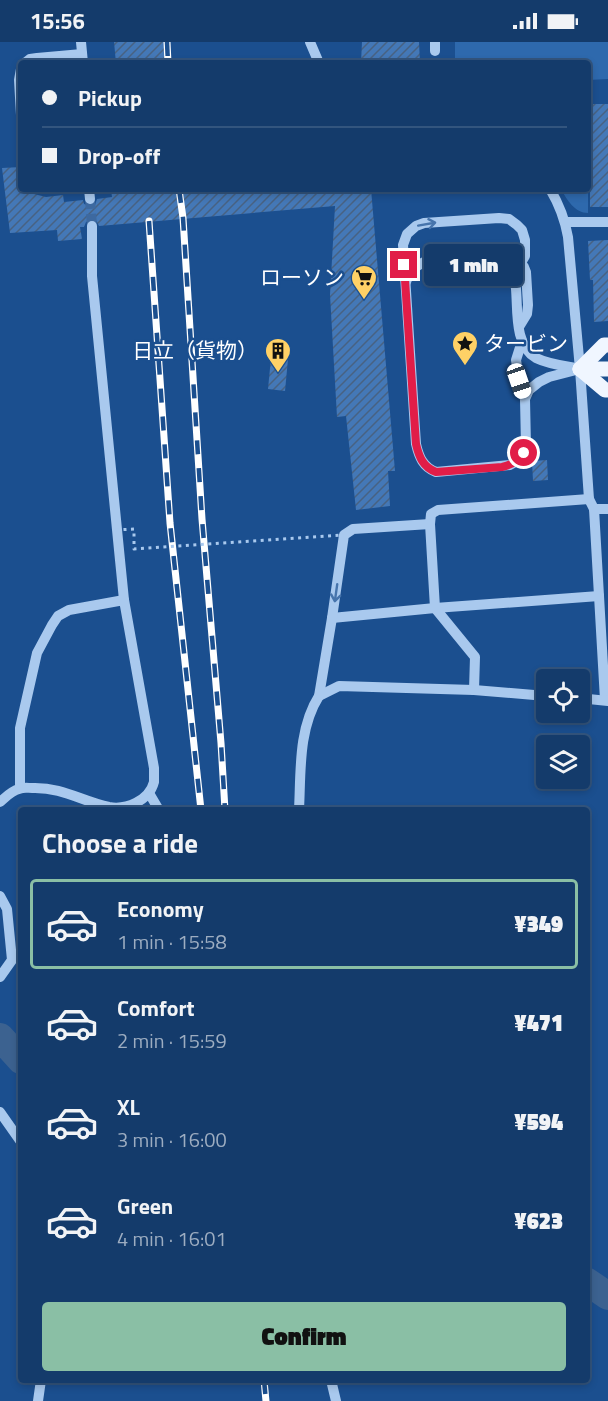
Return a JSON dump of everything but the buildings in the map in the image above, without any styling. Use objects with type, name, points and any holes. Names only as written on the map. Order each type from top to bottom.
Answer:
[{"type":"main road","points":[[580,369],[604,345],[608,345]]},
{"type":"main road","points":[[580,369],[608,369]]},
{"type":"main road","points":[[580,369],[605,390],[608,390]]},
{"type":"street","points":[[29,60],[82,58],[81,42]]},
{"type":"street","points":[[310,42],[318,60]]},
{"type":"street","points":[[552,192],[565,222],[568,237],[599,596],[606,700],[590,699]]},
{"type":"street","points":[[515,273],[525,255],[525,240],[522,230],[510,219],[424,223],[416,226],[407,234],[403,245],[416,444],[422,462],[428,469],[436,472],[502,467],[519,460],[526,446],[525,399],[516,360],[522,341]]},
{"type":"street","points":[[565,222],[608,222]]},
{"type":"street","points":[[92,226],[92,276],[124,600],[154,768],[153,783],[149,792],[138,802],[126,807]]},
{"type":"street","points":[[496,255],[511,265],[515,273],[519,327],[522,341],[528,351],[546,362],[580,369]]},
{"type":"street","points":[[405,286],[408,274],[426,261],[496,255],[512,256],[521,263],[526,272],[527,314],[519,327]]},
{"type":"street","points":[[525,399],[529,390],[539,382],[580,369]]},
{"type":"street","points":[[474,690],[475,657],[435,608],[431,514],[438,510],[591,504],[608,509]]},
{"type":"street","points":[[299,807],[306,726],[313,705],[319,696],[344,535],[353,529],[430,524]]},
{"type":"street","points":[[332,618],[599,596]]},
{"type":"street","points":[[20,788],[20,728],[37,653],[52,625],[58,615],[69,610],[124,600]]},
{"type":"street","points":[[319,696],[339,686],[474,690],[536,695]]},
{"type":"street","points":[[0,802],[20,788],[44,787],[109,807]]},
{"type":"street","points":[[149,792],[157,807]]},
{"type":"street","points":[[0,896],[7,909],[12,960],[2,970]]},
{"type":"street","points":[[0,1112],[18,1138]]},
{"type":"street","points":[[38,1401],[41,1383]]},
{"type":"street","points":[[332,1383],[336,1401]]},
{"type":"path","points":[[116,530],[134,529],[134,549],[344,535]]},
{"type":"shaded area","points":[[455,42],[608,42],[608,79],[591,80],[591,60],[455,60]]},
{"type":"shaded area","points":[[563,192],[588,192],[588,213],[579,211]]},
{"type":"waterway","points":[[0,1037],[18,1057]]},
{"type":"waterway","points":[[590,1284],[608,1296]]},
{"type":"tunnel","points":[[90,199],[92,226]]},
{"type":"railway","points":[[167,42],[168,60]]},
{"type":"railway","points":[[179,192],[225,807]]},
{"type":"railway","points":[[149,221],[170,523],[201,807]]},
{"type":"railway","points":[[264,1383],[266,1401]]},
{"type":"place","name":"ローソン","points":[[364,301]]},
{"type":"place","name":"タービン","points":[[465,367]]},
{"type":"place","name":"日立（貨物）","points":[[278,374]]},
{"type":"route","points":[[404,265],[416,444],[422,462],[428,469],[436,472],[502,467],[519,460],[524,453]]}]
